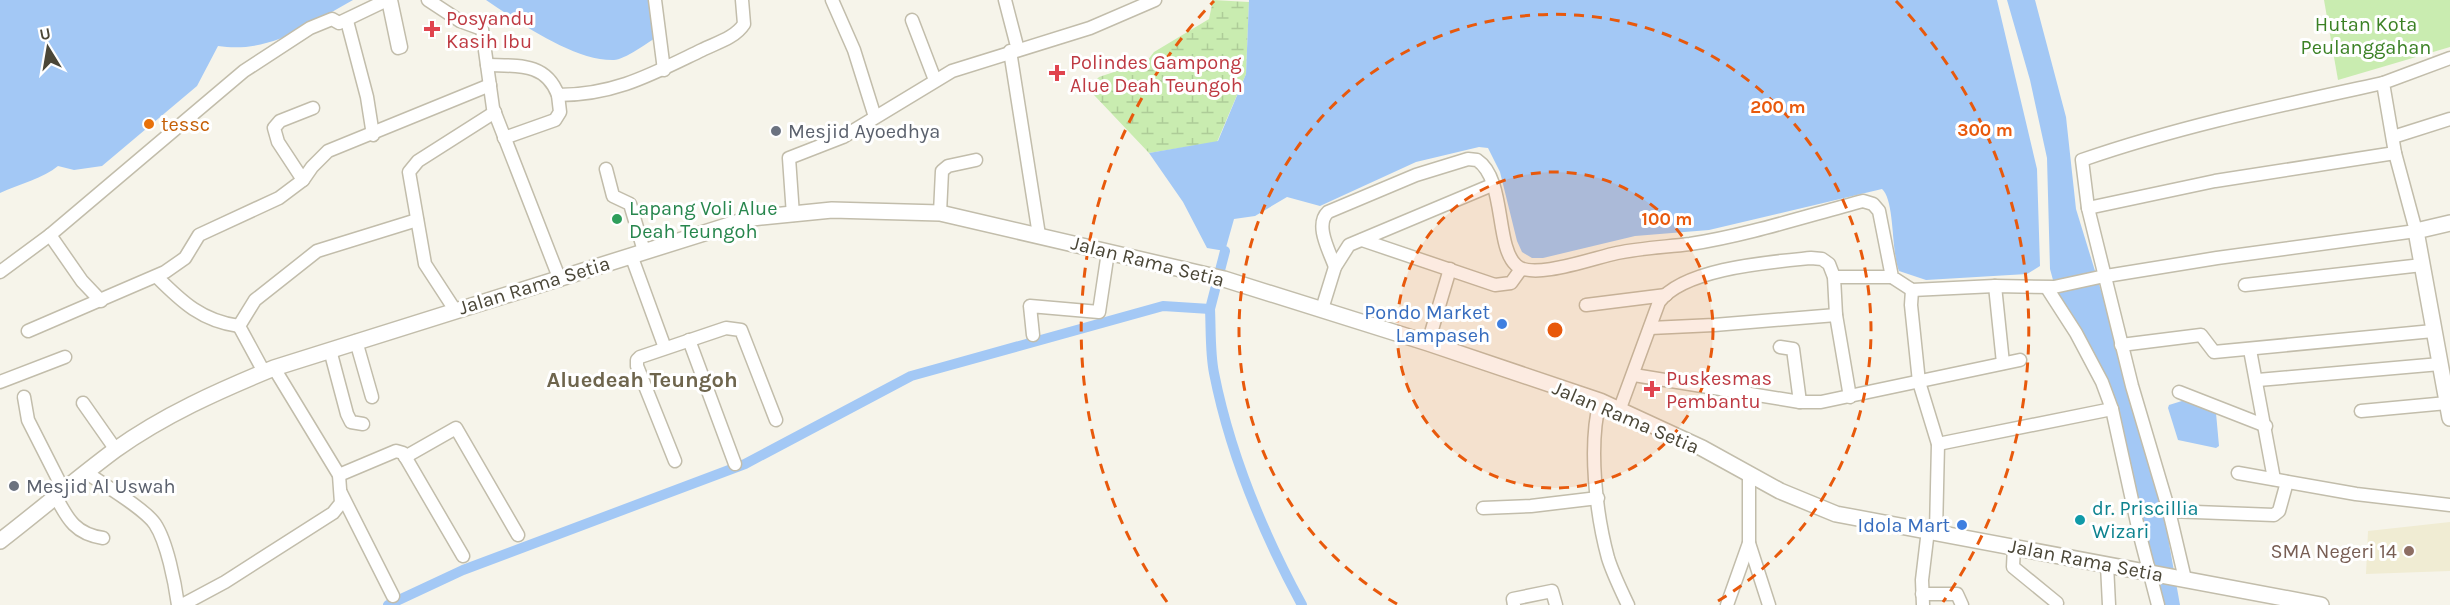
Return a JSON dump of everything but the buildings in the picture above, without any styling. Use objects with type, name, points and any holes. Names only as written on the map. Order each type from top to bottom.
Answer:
[{"type":"street","points":[[0,272],[50,235],[244,71],[310,28],[327,20],[334,19],[339,23],[348,21],[389,0]]},
{"type":"street","points":[[428,0],[460,21],[482,29],[495,112],[519,169],[560,280]]},
{"type":"street","points":[[655,0],[664,70]]},
{"type":"street","points":[[558,95],[600,92],[664,70],[740,30],[745,20],[742,0]]},
{"type":"street","points":[[832,0],[854,50],[875,117]]},
{"type":"street","points":[[1005,0],[1039,235]]},
{"type":"street","points":[[793,215],[789,158],[843,137],[935,80],[967,64],[1090,28],[1155,0]]},
{"type":"street","points":[[912,20],[935,80]]},
{"type":"street","points":[[348,21],[367,98],[373,135]]},
{"type":"street","points":[[2184,579],[2169,511],[2102,277],[2088,208],[2082,160],[2127,144],[2236,116],[2383,83],[2450,58]]},
{"type":"street","points":[[487,65],[536,69],[549,78],[558,95],[560,112],[555,120],[504,138]]},
{"type":"street","points":[[2361,411],[2449,406],[2433,331],[2416,231],[2395,153],[2383,83]]},
{"type":"street","points":[[28,332],[157,277],[185,258],[199,235],[271,203],[303,180],[328,151],[373,135],[490,85]]},
{"type":"street","points":[[303,180],[278,142],[274,128],[280,122],[313,108]]},
{"type":"street","points":[[455,310],[425,264],[409,184],[411,168],[495,112]]},
{"type":"street","points":[[2392,137],[2450,119]]},
{"type":"street","points":[[2088,208],[2215,181],[2395,153]]},
{"type":"street","points":[[1335,267],[1322,221],[1325,214],[1416,175],[1468,159],[1483,164],[1492,185],[1509,256],[1521,269],[1541,270],[1632,250],[1690,243],[1863,201],[1873,204],[1879,211],[1892,277]]},
{"type":"street","points":[[940,213],[942,171],[948,166],[976,160]]},
{"type":"street","points":[[606,169],[613,196],[628,200],[630,204],[638,253],[665,348]]},
{"type":"street","points":[[1322,309],[1335,267],[1349,245],[1492,185]]},
{"type":"street","name":"Jalan Rama Setia","points":[[0,541],[116,450],[160,421],[213,393],[269,370],[752,218],[832,210],[940,213],[1224,279],[1428,342],[1600,401],[1702,448],[1780,491],[1836,513],[2184,579],[2289,602],[2321,605]]},
{"type":"street","points":[[239,326],[255,300],[317,251],[417,220]]},
{"type":"street","points":[[1834,277],[1892,277],[1912,290],[1995,286],[2051,288],[2217,258],[2416,231],[2450,223]]},
{"type":"street","points":[[50,235],[82,281],[101,301]]},
{"type":"street","points":[[1362,240],[1499,286],[1511,283],[1521,269]]},
{"type":"street","points":[[1033,335],[1030,306],[1099,312],[1108,252]]},
{"type":"street","points":[[1619,411],[1659,302],[1666,295],[1716,270],[1791,260],[1822,259],[1829,264],[1834,277],[1836,315],[1850,397]]},
{"type":"street","points":[[2245,285],[2422,265]]},
{"type":"street","points":[[1428,342],[1450,269]]},
{"type":"street","points":[[87,473],[146,514],[155,524],[164,544],[180,605],[225,582],[333,513],[341,503],[339,475],[239,326],[223,324],[200,315],[157,277]]},
{"type":"street","points":[[1995,286],[2003,363]]},
{"type":"street","points":[[2051,288],[2102,382],[2112,409],[2139,532],[2152,573],[2158,605]]},
{"type":"street","points":[[1912,290],[1912,324],[1919,382],[1938,444],[1932,531],[1922,600],[1957,594],[1962,605]]},
{"type":"street","points":[[1586,305],[1666,295]]},
{"type":"street","points":[[1650,328],[1836,315]]},
{"type":"street","points":[[675,461],[637,366],[637,360],[640,357],[726,328],[741,330],[747,338],[776,420]]},
{"type":"street","points":[[2121,345],[2201,335],[2212,351],[2250,350],[2433,331]]},
{"type":"street","points":[[689,340],[735,464]]},
{"type":"street","points":[[356,341],[372,397]]},
{"type":"street","points":[[1780,347],[1793,349],[1800,402]]},
{"type":"street","points":[[330,350],[347,414],[354,424],[363,424]]},
{"type":"street","points":[[2169,511],[2274,515],[2279,511],[2280,481],[2250,350]]},
{"type":"street","points":[[0,382],[66,357]]},
{"type":"street","points":[[1634,375],[1800,402],[1850,397],[2020,360]]},
{"type":"street","points":[[2258,380],[2440,364]]},
{"type":"street","points":[[2179,392],[2266,426]]},
{"type":"street","points":[[24,397],[28,420],[74,527],[87,535],[103,538]]},
{"type":"street","points":[[1600,401],[1594,439],[1598,498],[1608,560],[1628,605]]},
{"type":"street","points":[[83,403],[116,450]]},
{"type":"street","points":[[1938,444],[2112,409]]},
{"type":"street","points":[[405,457],[456,428],[518,535]]},
{"type":"street","points":[[339,475],[396,451],[403,453],[464,556]]},
{"type":"street","points":[[2238,472],[2356,494],[2450,505]]},
{"type":"street","points":[[1749,474],[1749,543],[1769,605]]},
{"type":"street","points":[[340,492],[393,596]]},
{"type":"street","points":[[1483,508],[1531,507],[1598,498]]},
{"type":"street","points":[[1727,605],[1749,543]]},
{"type":"street","points":[[2014,546],[2013,567],[2056,603]]},
{"type":"street","points":[[2108,565],[2109,605]]},
{"type":"street","points":[[1514,605],[1513,599],[1552,591],[1556,605]]},
{"type":"shaded area","name":"SMA Negeri 14","points":[[2450,522],[2450,571],[2366,574],[2368,531]]},
{"type":"green space","points":[[1213,0],[1249,2],[1246,74],[1217,142],[1149,153],[1094,95],[1090,86],[1099,77],[1147,61],[1154,52],[1209,19]]},
{"type":"green space","name":"Hutan Kota Peulanggahan","points":[[2324,0],[2450,0],[2450,47],[2338,80]]},
{"type":"water","points":[[0,0],[353,0],[305,27],[272,41],[255,46],[218,46],[197,86],[102,166],[74,170],[58,166],[39,177],[0,193]]},
{"type":"water","points":[[486,0],[654,0],[658,36],[624,57],[614,60],[598,59],[547,39]]},
{"type":"water","points":[[1249,0],[1997,0],[2037,169],[2040,266],[2027,274],[1926,280],[1899,271],[1889,204],[1882,189],[1709,230],[1635,236],[1543,258],[1532,258],[1522,252],[1517,241],[1500,172],[1488,148],[1479,147],[1416,162],[1320,206],[1287,197],[1255,216],[1234,219],[1225,251],[1207,248],[1183,202],[1149,153],[1218,141],[1246,74]]},
{"type":"water","points":[[2007,0],[2035,0],[2066,117],[2076,209],[2130,385],[2163,509],[2180,605],[2161,605],[2112,400],[2056,291],[2050,269],[2047,158],[2030,80]]},
{"type":"water","points":[[2185,400],[2216,413],[2219,446],[2216,448],[2178,440],[2168,408],[2169,405]]},
{"type":"waterway","points":[[388,605],[463,570],[745,464],[911,376],[1163,306],[1210,309],[1225,251]]},
{"type":"waterway","points":[[1210,309],[1213,365],[1229,433],[1261,521],[1302,605]]},
{"type":"place","name":"Posyandu Kasih Ibu","points":[[432,29]]},
{"type":"place","name":"Polindes Gampong Alue Deah Teungoh","points":[[1057,73]]},
{"type":"place","name":"tessc","points":[[149,124]]},
{"type":"place","name":"Mesjid Ayoedhya","points":[[776,131]]},
{"type":"place","name":"Lapang Voli Alue Deah Teungoh","points":[[617,219]]},
{"type":"place","name":"Pondo Market Lampaseh","points":[[1502,324]]},
{"type":"place","name":"Puskesmas Pembantu","points":[[1652,389]]},
{"type":"place","name":"Mesjid Al Uswah","points":[[14,486]]},
{"type":"place","name":"dr. Priscillia Wizari","points":[[2080,520]]},
{"type":"place","name":"Idola Mart","points":[[1962,525]]},
{"type":"place","name":"SMA Negeri 14","points":[[2409,551]]},
{"type":"district","name":"Aluedeah Teungoh","points":[[642,379]]}]
